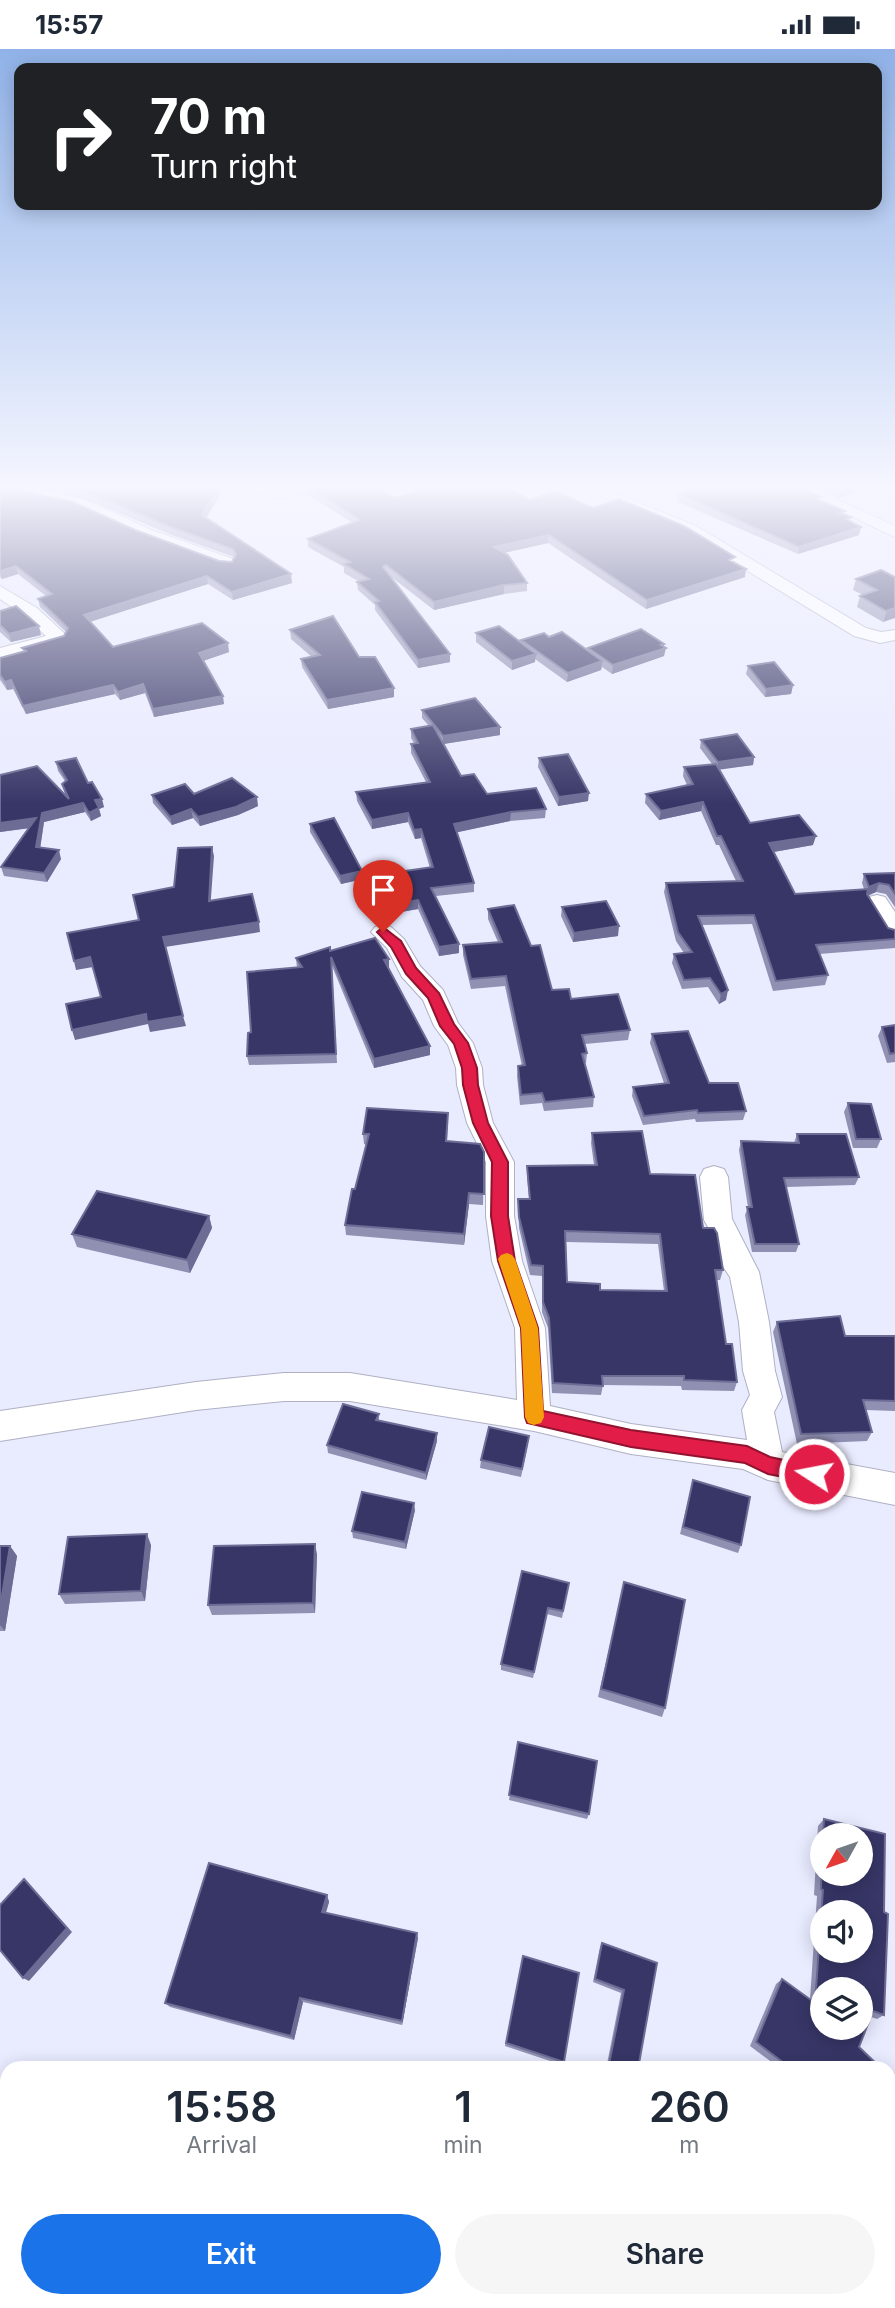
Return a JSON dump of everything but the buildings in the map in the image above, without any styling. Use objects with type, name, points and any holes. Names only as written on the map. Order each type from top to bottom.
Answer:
[{"type":"street","points":[[0,654],[59,638],[31,612],[2,592]]},
{"type":"street","points":[[795,592],[860,632],[880,638],[895,635]]},
{"type":"street","points":[[877,902],[895,931]]},
{"type":"street","points":[[383,932],[396,944],[411,971],[434,996],[447,1026],[460,1043],[469,1068],[470,1085],[480,1123],[500,1162],[500,1216],[507,1261],[530,1328],[534,1417]]},
{"type":"street","points":[[713,1177],[718,1220],[734,1247],[737,1265],[744,1272],[754,1322],[759,1371],[766,1397],[758,1411],[768,1465]]},
{"type":"street","points":[[0,1426],[196,1396],[284,1387],[350,1387],[534,1417],[631,1439],[747,1455],[768,1465],[895,1489]]},
{"type":"slow traffic","points":[[507,1259],[530,1328],[534,1417]]},
{"type":"route","points":[[383,932],[396,944],[411,971],[434,996],[447,1026],[460,1043],[469,1068],[470,1085],[480,1123],[500,1162],[500,1216],[507,1261],[530,1328],[534,1417],[631,1439],[747,1455],[768,1465],[814,1474]]}]
